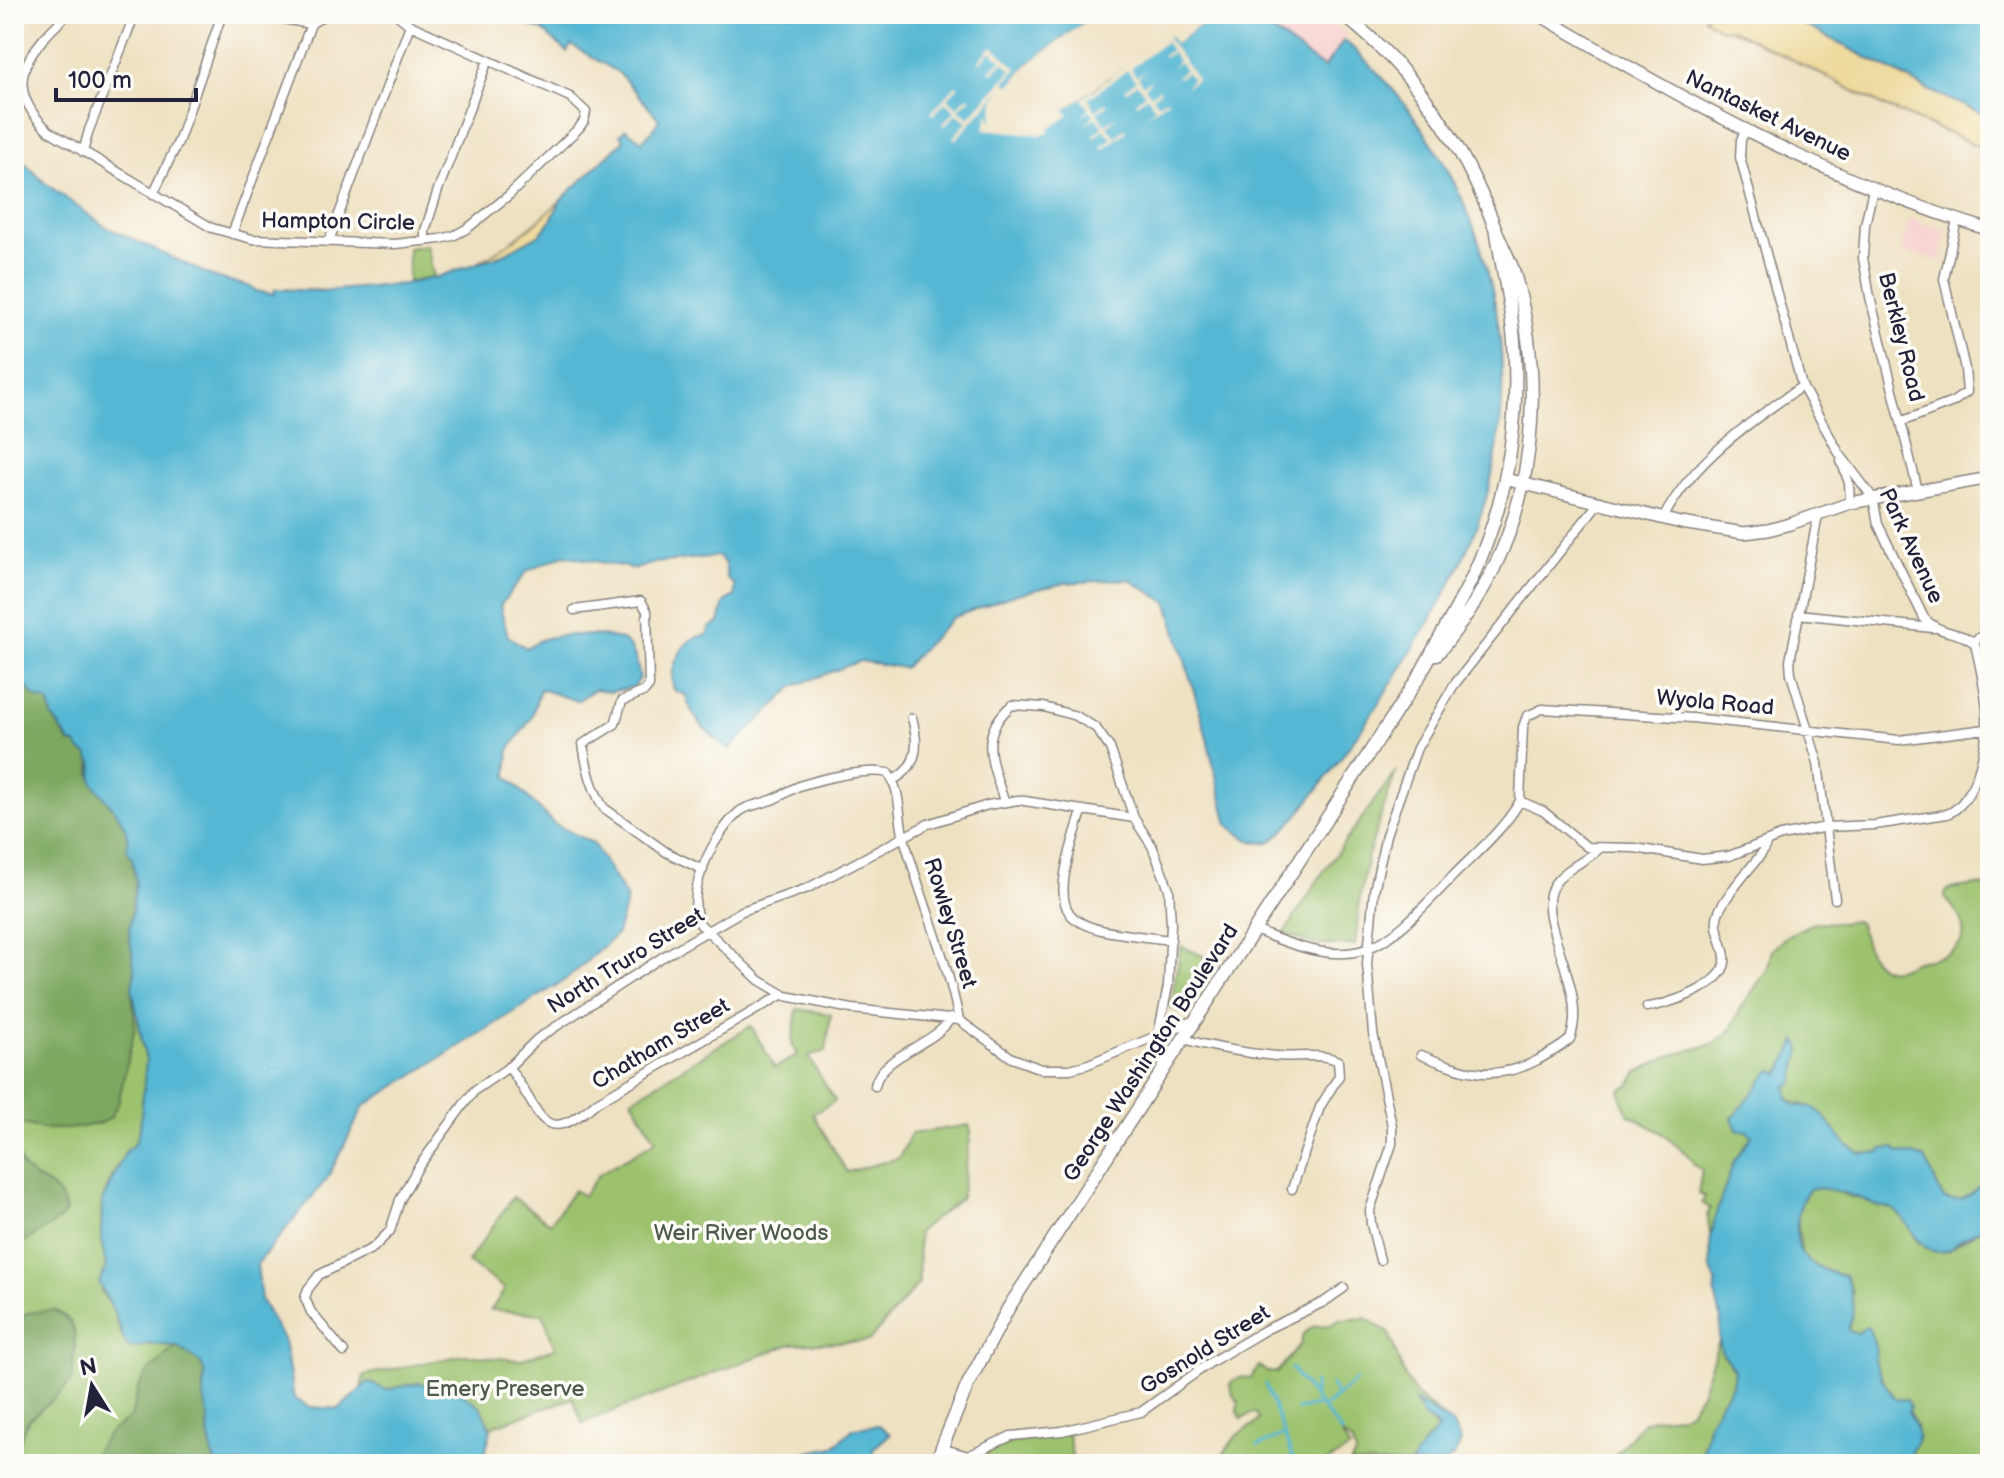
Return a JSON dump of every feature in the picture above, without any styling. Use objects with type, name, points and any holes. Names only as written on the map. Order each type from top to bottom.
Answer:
[{"type":"main road","name":"George Washington Boulevard","points":[[1342,14],[1389,56],[1436,114],[1476,183],[1513,269],[1530,354],[1531,416],[1522,483],[1495,567],[1456,630],[1420,675]]},
{"type":"main road","name":"George Washington Boulevard","points":[[935,1464],[964,1392],[1005,1314],[1420,675],[1475,570],[1505,479],[1514,422],[1515,357],[1497,233]]},
{"type":"street","name":"Hampton Circle","points":[[68,14],[24,58],[19,68],[16,88],[20,104],[27,114],[83,152],[212,228],[252,239],[395,244],[453,236],[488,213],[584,121],[586,112],[570,97],[410,25],[396,14]]},
{"type":"street","points":[[83,152],[135,14]]},
{"type":"street","points":[[153,194],[179,140],[222,14]]},
{"type":"street","points":[[256,14],[311,24]]},
{"type":"street","points":[[232,234],[311,24],[326,14]]},
{"type":"street","name":"Nantasket Avenue","points":[[1538,14],[1659,84],[1873,189],[1990,230]]},
{"type":"street","points":[[329,241],[410,25]]},
{"type":"street","points":[[425,241],[429,215],[488,60]]},
{"type":"street","name":"Park Avenue","points":[[1746,128],[1740,144],[1741,161],[1802,386],[1839,453],[1873,498],[1878,524],[1920,612],[1935,628],[1974,641]]},
{"type":"street","name":"Berkley Road","points":[[1873,189],[1865,225],[1863,258],[1918,491]]},
{"type":"street","points":[[1903,421],[1953,402],[1967,392],[1965,369],[1944,279],[1957,220]]},
{"type":"street","points":[[1663,519],[1676,496],[1714,454],[1802,386]]},
{"type":"street","name":"Park Avenue","points":[[1839,453],[1849,483],[1850,503]]},
{"type":"street","points":[[1505,479],[1663,519],[1744,533],[1768,530],[1850,503],[1990,478]]},
{"type":"street","points":[[1380,1260],[1370,1210],[1392,1144],[1389,1104],[1373,1033],[1367,949],[1374,891],[1386,835],[1409,766],[1431,719],[1460,677],[1600,501]]},
{"type":"street","points":[[1818,515],[1791,649],[1791,674],[1818,763],[1835,899]]},
{"type":"street","points":[[574,610],[641,601],[647,611],[649,686],[620,704],[615,724],[583,744],[593,784],[604,808],[666,852],[703,870]]},
{"type":"street","points":[[1798,614],[1935,628]]},
{"type":"street","points":[[1255,930],[1315,952],[1332,954],[1367,949],[1397,932],[1497,832],[1520,801],[1543,811],[1587,847],[1635,848],[1689,859],[1714,859],[1781,836],[1826,827],[1875,825],[1952,812],[1962,804],[1974,782],[1984,751],[1987,709],[1974,641],[1990,631]]},
{"type":"street","points":[[1004,801],[989,754],[990,734],[999,716],[1012,705],[1025,704],[1076,716],[1096,728],[1110,748],[1134,818],[1152,846],[1169,889],[1171,940],[1168,986],[1158,1035],[1164,1068]]},
{"type":"street","name":"Wyola Road","points":[[1520,801],[1523,727],[1527,716],[1542,709],[1645,714],[1910,740],[1986,729]]},
{"type":"street","points":[[912,718],[916,756],[904,774],[893,780],[888,773],[862,773],[802,785],[741,811],[717,840],[703,870],[695,906],[700,924],[744,968],[783,994],[852,1009],[955,1019],[1012,1058],[1041,1069],[1070,1069],[1086,1065],[1195,1020]]},
{"type":"street","name":"Rowley Street","points":[[893,780],[903,836],[934,931],[955,1019]]},
{"type":"street","name":"North Truro Street","points":[[344,1352],[311,1312],[305,1298],[308,1289],[319,1275],[373,1248],[390,1231],[400,1200],[417,1169],[453,1118],[475,1090],[508,1067],[544,1034],[661,958],[750,907],[808,888],[903,836],[954,814],[1004,801],[1040,802],[1082,812],[1134,818]]},
{"type":"street","points":[[1082,812],[1062,890],[1066,910],[1074,920],[1097,931],[1171,940]]},
{"type":"street","points":[[1647,1007],[1685,996],[1722,973],[1726,957],[1718,931],[1718,912],[1767,842]]},
{"type":"street","points":[[1421,1055],[1482,1074],[1510,1072],[1554,1051],[1570,1039],[1576,1020],[1573,990],[1550,919],[1550,892],[1562,876],[1599,849]]},
{"type":"street","name":"Chatham Street","points":[[508,1067],[541,1117],[549,1124],[560,1126],[571,1123],[597,1102],[783,994]]},
{"type":"street","points":[[875,1086],[877,1075],[886,1065],[924,1043],[955,1019]]},
{"type":"street","points":[[1184,1039],[1221,1049],[1338,1061],[1339,1076],[1318,1111],[1292,1189]]},
{"type":"street","name":"Gosnold Street","points":[[941,1448],[968,1456],[1011,1436],[1062,1431],[1141,1412],[1211,1362],[1265,1330],[1324,1302],[1344,1288]]},
{"type":"shaded area","points":[[1249,14],[1320,14],[1347,35],[1324,68]]},
{"type":"shaded area","points":[[1910,219],[1947,231],[1939,260],[1903,252],[1902,245]]},
{"type":"green space","points":[[427,245],[434,277],[408,282],[408,248]]},
{"type":"green space","points":[[14,670],[133,996],[146,1061],[140,1128],[135,1144],[115,1170],[102,1201],[101,1238],[106,1267],[101,1292],[112,1307],[122,1336],[136,1348],[149,1344],[176,1346],[215,1464],[14,1464]]},
{"type":"green space","points":[[14,670],[22,670],[19,680],[37,698],[49,702],[52,716],[70,743],[79,746],[88,756],[93,778],[124,824],[136,882],[129,931],[135,973],[132,987],[135,1027],[118,1104],[110,1118],[99,1124],[69,1129],[44,1129],[14,1122]]},
{"type":"green space","points":[[1396,771],[1368,855],[1355,945],[1317,945],[1284,934],[1323,872]]},
{"type":"green space","points":[[1985,886],[1990,894],[1990,1142],[1983,1182],[1968,1196],[1949,1200],[1943,1198],[1925,1158],[1897,1152],[1860,1154],[1837,1135],[1816,1110],[1788,1098],[1786,1086],[1801,1050],[1792,1052],[1779,1074],[1732,1118],[1752,1136],[1729,1176],[1711,1236],[1707,1216],[1710,1208],[1702,1203],[1705,1196],[1698,1194],[1702,1170],[1659,1131],[1629,1115],[1620,1090],[1630,1085],[1637,1072],[1669,1056],[1713,1044],[1730,1031],[1741,1008],[1767,970],[1772,950],[1786,936],[1815,922],[1856,921],[1860,924],[1873,959],[1886,969],[1895,969],[1944,955],[1960,943],[1963,927],[1945,893],[1949,889]]},
{"type":"green space","points":[[1181,946],[1214,961],[1181,1012],[1170,1007]]},
{"type":"green space","name":"Weir River Woods","points":[[797,1009],[831,1014],[826,1051],[808,1056],[835,1101],[813,1114],[847,1172],[899,1158],[911,1134],[969,1125],[971,1132],[961,1198],[918,1232],[919,1283],[869,1341],[791,1344],[582,1423],[573,1398],[490,1427],[480,1406],[418,1383],[386,1390],[361,1388],[364,1375],[464,1355],[519,1360],[555,1348],[543,1314],[491,1310],[505,1289],[468,1262],[513,1197],[550,1223],[574,1190],[583,1196],[599,1174],[656,1141],[632,1099],[751,1026],[775,1068],[797,1055],[792,1045]]},
{"type":"green space","points":[[14,1136],[23,1167],[58,1194],[66,1212],[61,1219],[14,1248]]},
{"type":"green space","points":[[1811,1188],[1830,1189],[1892,1208],[1907,1222],[1918,1243],[1948,1251],[1990,1223],[1990,1464],[1913,1464],[1911,1451],[1917,1427],[1908,1411],[1907,1400],[1895,1399],[1858,1333],[1850,1332],[1848,1328],[1852,1292],[1846,1276],[1815,1265],[1801,1253],[1799,1208]]},
{"type":"green space","points":[[53,1310],[64,1316],[74,1331],[73,1379],[29,1420],[14,1457],[14,1323],[27,1313]]},
{"type":"green space","points":[[1366,1318],[1389,1333],[1411,1387],[1421,1400],[1441,1415],[1435,1415],[1415,1400],[1414,1403],[1438,1430],[1411,1464],[1350,1464],[1356,1453],[1351,1442],[1341,1434],[1350,1449],[1323,1464],[1224,1464],[1227,1460],[1222,1456],[1233,1440],[1259,1419],[1255,1412],[1241,1419],[1237,1410],[1239,1402],[1232,1393],[1231,1382],[1240,1377],[1251,1378],[1259,1366],[1267,1372],[1277,1372],[1300,1345],[1303,1334],[1314,1326]]},
{"type":"green space","points":[[1719,1341],[1722,1353],[1734,1370],[1732,1385],[1709,1421],[1700,1464],[1607,1464],[1643,1422],[1680,1416],[1690,1410],[1701,1393]]},
{"type":"green space","points":[[176,1346],[201,1363],[205,1373],[203,1386],[208,1433],[215,1464],[86,1464],[109,1433],[131,1417],[138,1388],[145,1375]]},
{"type":"green space","points":[[1068,1434],[1073,1461],[1099,1464],[954,1464],[956,1459],[972,1459],[1015,1440]]},
{"type":"sand","points":[[1706,14],[1784,14],[1930,91],[1990,117],[1990,151],[1886,107],[1731,29],[1719,28],[1704,18]]},
{"type":"sand","points":[[626,129],[634,136],[540,249],[371,297],[275,289],[325,291],[407,285],[457,272],[479,262],[519,236],[555,206],[624,140],[620,135]]},
{"type":"water","points":[[498,14],[1095,14],[1026,66],[1003,96],[1001,116],[1049,121],[1168,34],[1176,43],[1215,14],[1249,14],[1324,68],[1344,40],[1391,88],[1431,141],[1462,199],[1485,261],[1498,326],[1502,392],[1496,458],[1469,546],[1422,635],[1328,775],[1295,818],[1281,833],[1265,843],[1248,839],[1228,825],[1203,722],[1168,603],[1128,579],[1065,583],[1013,595],[952,618],[904,668],[860,661],[794,686],[729,750],[697,719],[686,695],[675,691],[672,677],[684,647],[689,641],[708,634],[709,628],[719,623],[724,602],[735,596],[734,584],[727,579],[725,564],[718,556],[655,563],[635,569],[564,555],[527,571],[500,606],[508,636],[526,648],[550,637],[586,635],[620,639],[629,646],[637,664],[640,678],[634,687],[610,692],[595,689],[577,701],[540,689],[532,717],[509,750],[507,776],[554,824],[593,843],[627,899],[617,934],[568,978],[364,1106],[327,1179],[257,1264],[261,1300],[284,1341],[294,1398],[309,1407],[339,1409],[368,1382],[386,1390],[418,1383],[454,1388],[480,1406],[491,1430],[482,1464],[215,1464],[208,1433],[205,1373],[201,1363],[176,1346],[127,1346],[99,1283],[106,1267],[101,1237],[102,1201],[126,1151],[135,1144],[140,1128],[146,1061],[132,987],[135,973],[129,931],[136,882],[132,858],[127,849],[126,831],[118,814],[93,782],[93,765],[87,754],[71,743],[52,716],[49,702],[37,698],[19,680],[22,670],[14,670],[14,152],[45,183],[106,227],[214,277],[252,287],[256,291],[274,294],[275,289],[323,291],[404,284],[437,277],[504,254],[540,234],[561,200],[624,140],[620,135],[626,129],[642,141],[659,119],[619,73],[571,45],[567,52],[542,30]]},
{"type":"water","points":[[1784,14],[1990,14],[1990,117],[1931,91]]},
{"type":"water","points":[[1797,1040],[1801,1050],[1793,1084],[1786,1086],[1788,1098],[1795,1105],[1813,1107],[1821,1113],[1845,1143],[1860,1154],[1895,1148],[1897,1152],[1925,1158],[1943,1198],[1962,1199],[1979,1187],[1987,1172],[1990,1142],[1990,1223],[1949,1249],[1938,1252],[1930,1250],[1893,1209],[1844,1193],[1811,1188],[1799,1210],[1797,1239],[1802,1254],[1822,1269],[1846,1276],[1853,1308],[1848,1328],[1850,1332],[1858,1333],[1866,1326],[1869,1328],[1876,1351],[1874,1360],[1883,1381],[1895,1399],[1907,1400],[1910,1406],[1908,1411],[1917,1437],[1911,1451],[1913,1464],[1700,1464],[1709,1421],[1732,1385],[1734,1370],[1722,1353],[1719,1341],[1721,1319],[1711,1269],[1710,1243],[1715,1217],[1734,1161],[1752,1136],[1747,1131],[1737,1129],[1732,1119],[1769,1072],[1773,1070],[1780,1074]]},
{"type":"water","points":[[1415,1400],[1452,1424],[1461,1442],[1452,1457],[1442,1464],[1411,1464],[1421,1447],[1438,1430],[1435,1424],[1424,1418]]},
{"type":"water","points":[[879,1425],[890,1434],[874,1448],[870,1464],[782,1464],[795,1455],[833,1447],[854,1428]]},
{"type":"pier","points":[[1090,14],[1099,14],[1029,69],[1007,98],[1005,112],[1048,117],[1166,30],[1176,38],[1208,14],[1215,14],[1175,44],[1170,36],[1167,38],[1197,79],[1186,87],[1192,79],[1187,72],[1178,78],[1185,70],[1179,62],[1171,68],[1178,60],[1172,52],[1164,58],[1171,50],[1165,42],[1131,68],[1136,76],[1146,71],[1138,77],[1143,85],[1152,79],[1145,87],[1151,95],[1161,90],[1153,97],[1158,104],[1168,100],[1146,116],[1155,107],[1147,96],[1137,104],[1135,102],[1145,94],[1137,83],[1127,91],[1125,89],[1136,81],[1127,70],[1088,99],[1096,111],[1106,103],[1097,113],[1105,124],[1116,117],[1107,126],[1115,137],[1125,129],[1127,131],[1103,149],[1101,147],[1112,139],[1104,129],[1094,137],[1103,127],[1096,117],[1085,125],[1094,115],[1090,110],[1082,116],[1089,108],[1082,99],[1127,64],[1065,110],[1069,115],[1049,129],[1049,133],[1041,135],[984,129],[989,112],[992,123],[994,101],[1003,88],[955,140],[953,138],[967,122],[957,113],[945,126],[943,124],[955,111],[945,102],[933,115],[931,113],[956,85],[958,87],[948,98],[957,107],[968,96],[970,98],[959,109],[969,118],[1012,70],[1003,62],[992,73],[990,71],[1001,60],[991,51],[979,61],[992,46],[1017,68],[1005,82],[1010,86],[1026,66],[1087,20]]},
{"type":"waterway","points":[[1291,1368],[1342,1433]]},
{"type":"waterway","points":[[1322,1409],[1356,1380]]},
{"type":"waterway","points":[[1314,1383],[1314,1396]]},
{"type":"waterway","points":[[1265,1384],[1295,1464]]},
{"type":"waterway","points":[[1331,1385],[1337,1396]]},
{"type":"waterway","points":[[1297,1409],[1319,1405]]},
{"type":"waterway","points":[[1258,1446],[1284,1435]]},
{"type":"waterway","points":[[1239,1460],[1241,1464]]},
{"type":"park label","name":"Emery Preserve","points":[[505,1389]]}]
